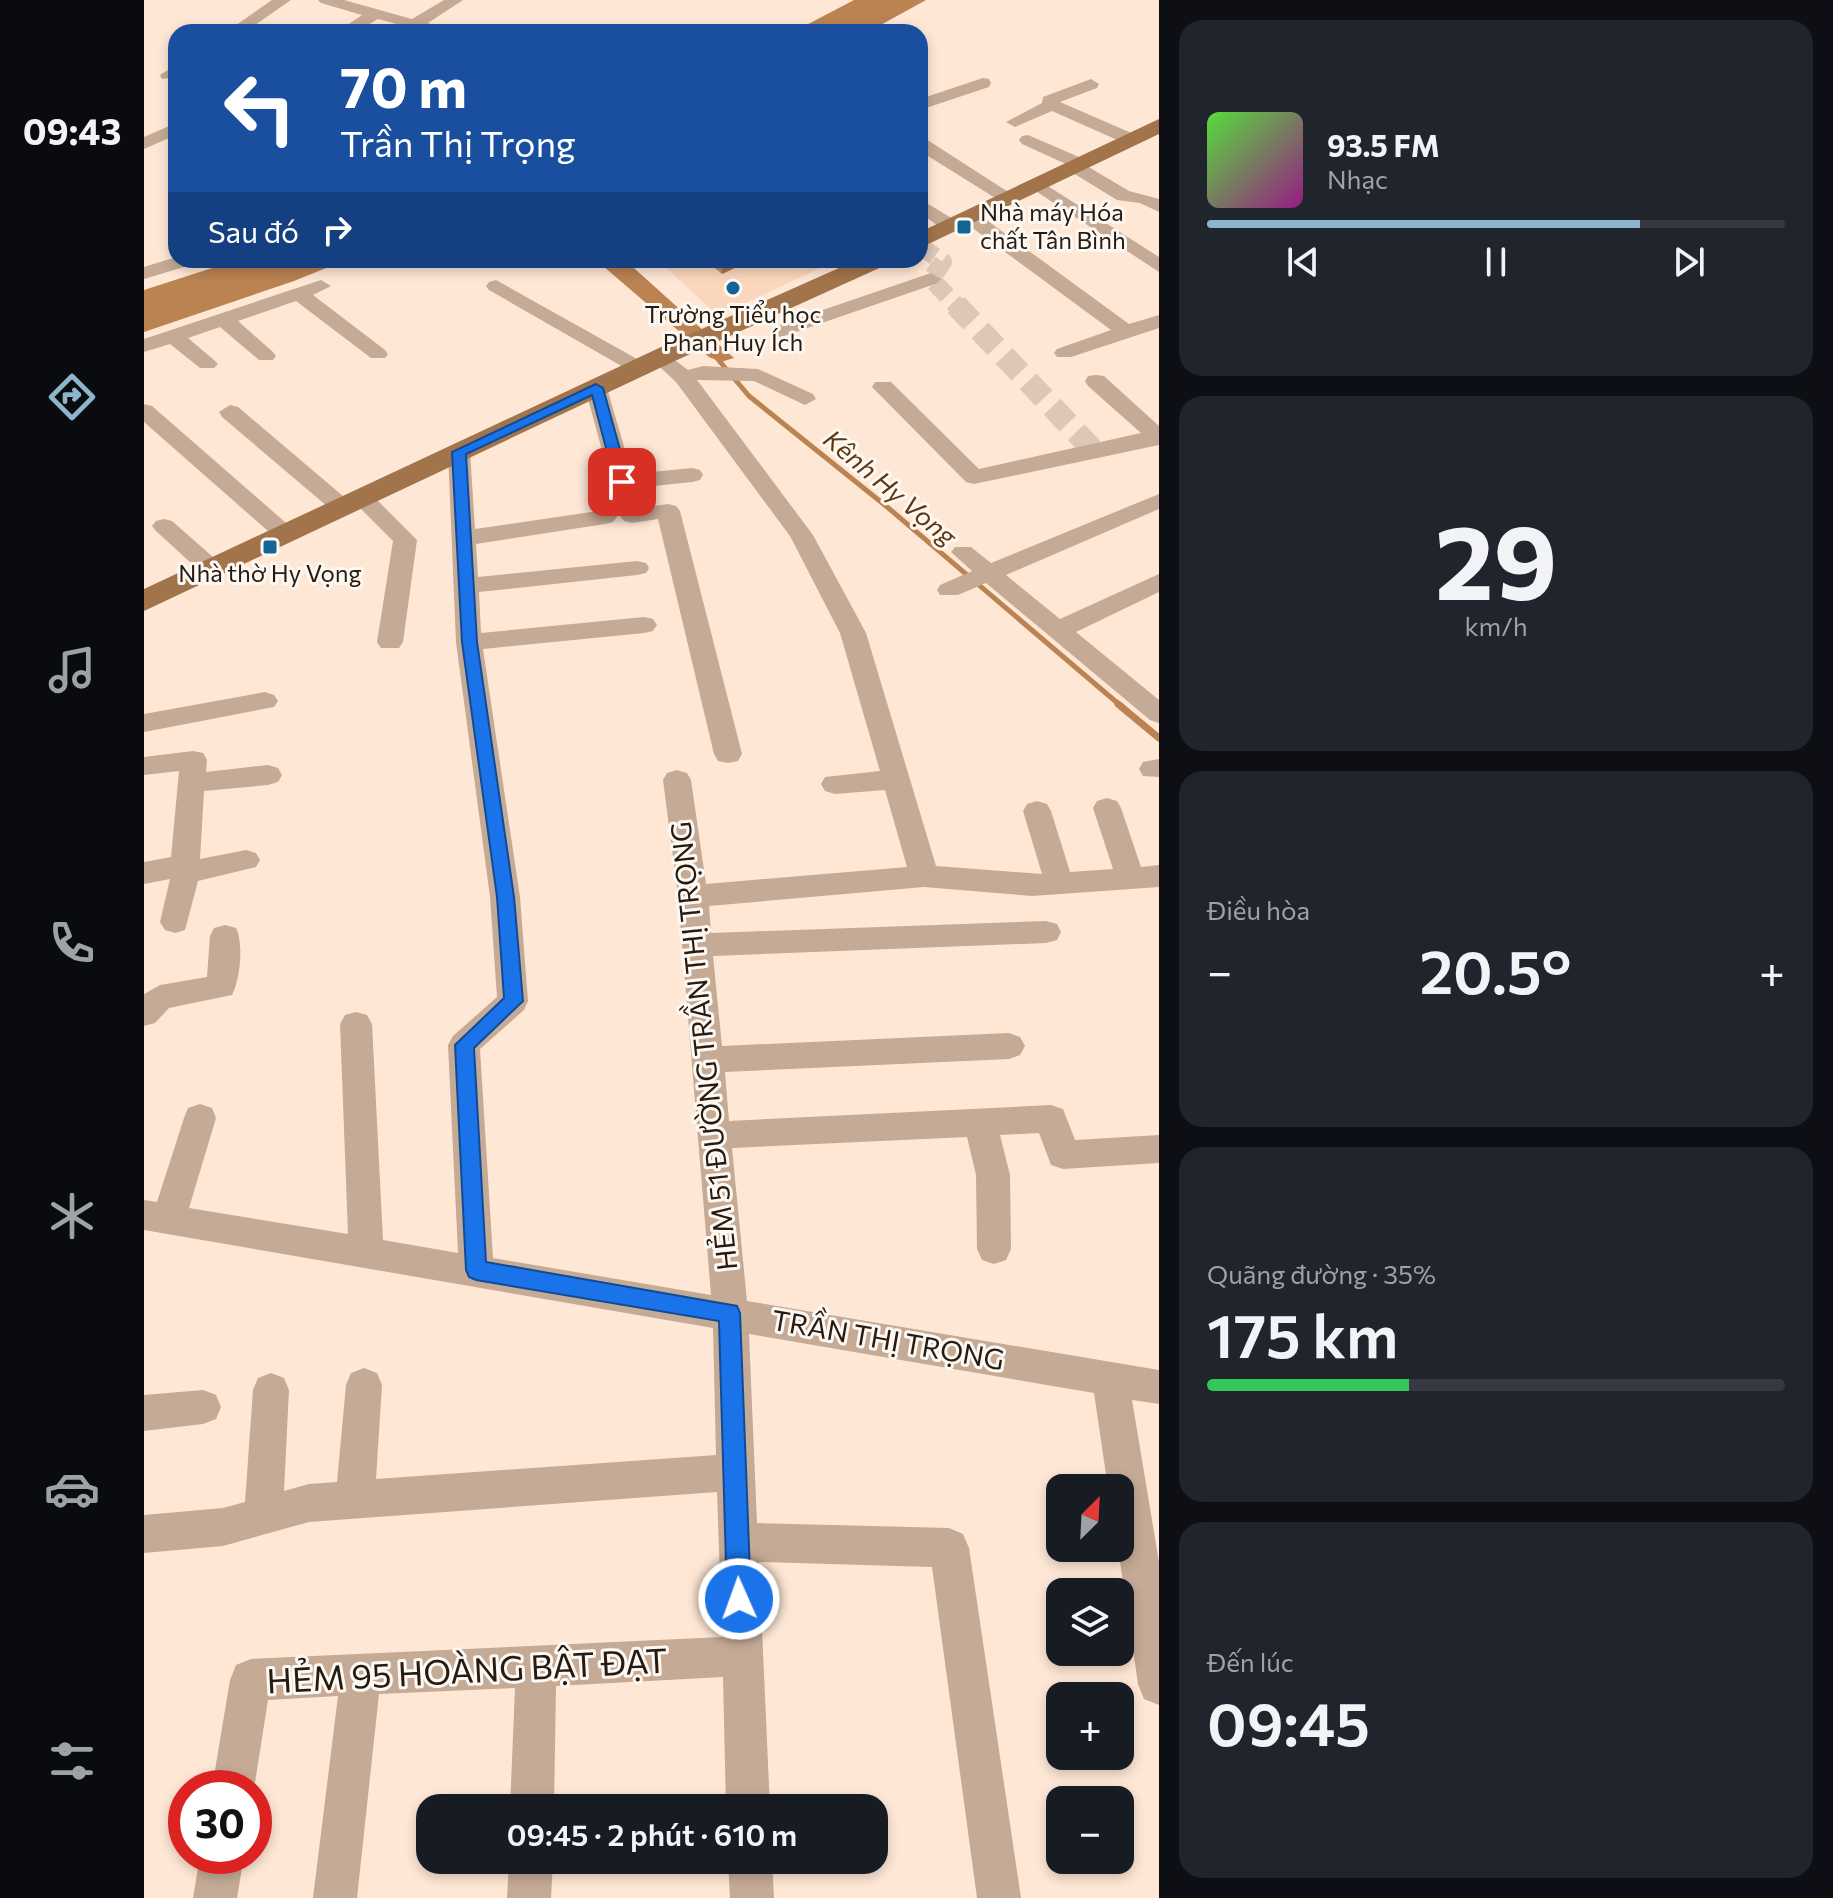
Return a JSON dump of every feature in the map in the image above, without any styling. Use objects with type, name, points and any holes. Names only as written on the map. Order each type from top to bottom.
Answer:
[{"type":"main road","points":[[928,237],[1159,126]]},
{"type":"main road","points":[[144,601],[596,388],[663,364],[717,334],[860,268]]},
{"type":"street","points":[[246,24],[283,0]]},
{"type":"street","points":[[326,0],[419,24]]},
{"type":"street","points":[[416,23],[455,0]]},
{"type":"street","points":[[358,24],[376,13]]},
{"type":"street","points":[[928,102],[983,83]]},
{"type":"street","points":[[1091,84],[1049,101],[1130,139]]},
{"type":"street","points":[[1015,122],[1052,105]]},
{"type":"street","points":[[144,144],[168,132]]},
{"type":"street","points":[[1028,140],[1077,165],[1124,196],[1144,198],[1159,206]]},
{"type":"street","points":[[928,148],[1007,197]]},
{"type":"street","points":[[1037,184],[1159,266]]},
{"type":"street","points":[[928,208],[960,222],[1127,332]]},
{"type":"street","points":[[144,273],[168,266]]},
{"type":"street","points":[[780,331],[931,279]]},
{"type":"street","points":[[144,346],[321,286]]},
{"type":"street","points":[[496,286],[663,364],[717,373],[758,375],[805,399]]},
{"type":"street","points":[[300,295],[378,354]]},
{"type":"street","points":[[224,320],[266,356]]},
{"type":"street","points":[[1064,353],[1159,321]]},
{"type":"street","points":[[174,337],[207,364]]},
{"type":"street","points":[[663,364],[801,535],[847,621],[924,876]]},
{"type":"street","points":[[1096,381],[1158,437]]},
{"type":"street","points":[[883,387],[974,477],[1158,437]]},
{"type":"street","points":[[596,388],[632,516],[668,511],[728,754]]},
{"type":"street","points":[[144,411],[285,534]]},
{"type":"street","points":[[230,412],[405,540],[390,642]]},
{"type":"street","points":[[459,452],[466,538],[469,642],[505,897],[513,1001],[464,1045],[476,1270]]},
{"type":"street","points":[[622,482],[692,475]]},
{"type":"street","points":[[949,590],[1159,501]]},
{"type":"street","points":[[466,538],[605,517]]},
{"type":"street","points":[[164,526],[212,569]]},
{"type":"street","points":[[963,552],[1155,705]]},
{"type":"street","points":[[468,586],[637,568]]},
{"type":"street","points":[[1059,630],[1159,582]]},
{"type":"street","points":[[469,642],[644,625]]},
{"type":"street","points":[[144,723],[265,701]]},
{"type":"street","points":[[144,766],[193,760],[185,869],[175,922]]},
{"type":"street","points":[[191,783],[268,775]]},
{"type":"street","points":[[835,784],[896,779]]},
{"type":"street","name":"HẺM 51 ĐƯỜNG TRẦN THỊ TRỌNG","points":[[677,780],[693,896],[730,1313],[747,1794]]},
{"type":"street","points":[[693,896],[924,876],[1032,885],[1145,877],[1107,808]]},
{"type":"street","points":[[1037,811],[1059,883]]},
{"type":"street","points":[[144,873],[246,860]]},
{"type":"street","points":[[697,945],[1046,932]]},
{"type":"street","points":[[144,1014],[160,997],[221,987],[225,936]]},
{"type":"street","points":[[356,1024],[366,1252]]},
{"type":"street","points":[[707,1060],[1009,1046]]},
{"type":"street","points":[[157,1217],[200,1118]]},
{"type":"street","points":[[714,1135],[1051,1119],[1063,1155],[1159,1149]]},
{"type":"street","points":[[980,1122],[993,1175],[994,1249]]},
{"type":"street","name":"TRẦN THỊ TRỌNG","points":[[157,1217],[1159,1387]]},
{"type":"street","points":[[1110,1379],[1154,1629],[1159,1684]]},
{"type":"street","points":[[355,1500],[364,1385]]},
{"type":"street","points":[[263,1516],[271,1390]]},
{"type":"street","points":[[144,1413],[203,1407]]},
{"type":"street","points":[[144,1534],[223,1527],[309,1503],[735,1472]]},
{"type":"street","points":[[737,1542],[949,1548],[999,1898]]},
{"type":"street","name":"HẺM 95 HOÀNG BẬT ĐẠT","points":[[236,1770],[251,1680],[741,1656]]},
{"type":"street","points":[[532,1794],[536,1666]]},
{"type":"street","points":[[335,1898],[361,1675]]},
{"type":"street","points":[[215,1898],[219,1874]]},
{"type":"street","points":[[529,1898],[530,1874]]},
{"type":"street","points":[[751,1874],[752,1898]]},
{"type":"shaded area","points":[[854,0],[926,0],[882,24],[808,24]]},
{"type":"shaded area","points":[[212,268],[326,268],[144,332],[144,290]]},
{"type":"shaded area","points":[[605,268],[634,268],[734,358],[721,362],[709,357]]},
{"type":"shaded area","name":"Trường Tiểu học Phan Huy Ích","points":[[667,268],[820,268],[718,316]]},
{"type":"waterway","name":"Kênh Hy Vọng","points":[[716,357],[749,396],[886,506],[1121,706]]},
{"type":"waterway","name":"Kênh Hy Vọng","points":[[1118,704],[1159,738]]},
{"type":"tunnel","points":[[928,252],[943,262],[931,279],[958,307]]},
{"type":"tunnel","points":[[956,305],[1093,450]]},
{"type":"place","name":"Nhà máy Hóa chất Tân Bình","points":[[964,227]]},
{"type":"place","name":"Trường Tiểu học Phan Huy Ích","points":[[733,288]]},
{"type":"place","name":"Nhà thờ Hy Vọng","points":[[270,547]]},
{"type":"route","points":[[622,482],[596,388],[459,452],[466,538],[469,642],[505,897],[513,1001],[464,1045],[476,1270],[730,1313],[739,1599]]}]
